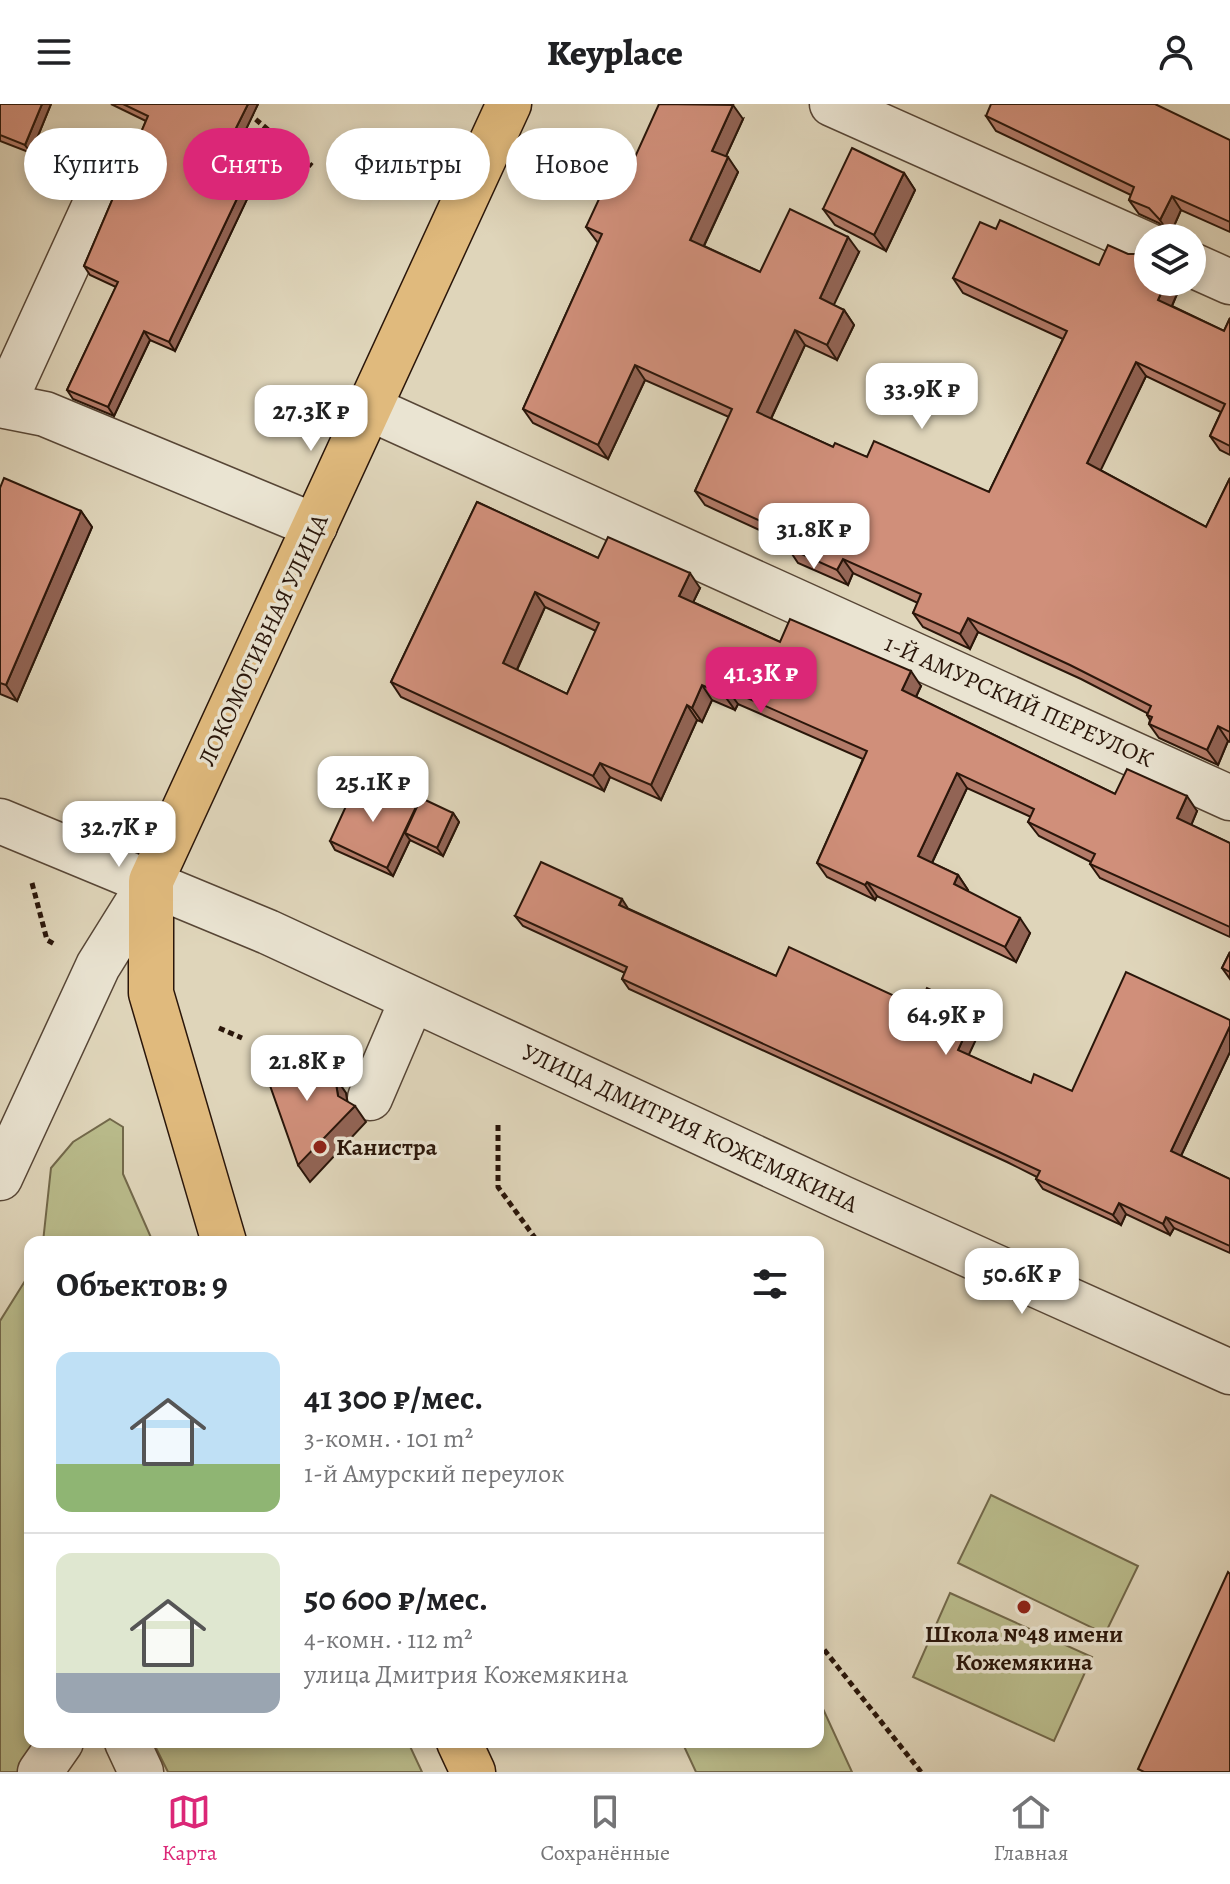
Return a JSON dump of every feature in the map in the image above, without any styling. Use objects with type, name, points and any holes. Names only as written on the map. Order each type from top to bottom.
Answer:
[{"type":"main road","name":"ЛОКОМОТИВНАЯ УЛИЦА","points":[[222,1236],[151,993],[151,881],[509,104]]},
{"type":"main road","points":[[462,1748],[473,1772]]},
{"type":"street","points":[[832,104],[1134,239]]},
{"type":"street","points":[[97,200],[2,405],[45,414],[315,526]]},
{"type":"street","points":[[1206,271],[1230,282]]},
{"type":"street","name":"1-Й АМУРСКИЙ ПЕРЕУЛОК","points":[[369,408],[1230,798]]},
{"type":"street","name":"УЛИЦА ДМИТРИЯ КОЖЕМЯКИНА","points":[[7,831],[151,881],[1230,1372]]},
{"type":"street","points":[[0,1178],[98,966],[151,881]]},
{"type":"street","points":[[370,1098],[412,1000]]},
{"type":"street","points":[[40,1772],[57,1748]]},
{"type":"street","points":[[130,1748],[141,1772]]},
{"type":"path","points":[[236,104],[312,166]]},
{"type":"path","points":[[219,1028],[242,1038]]},
{"type":"path","points":[[498,1125],[495,1138],[498,1187],[534,1236]]},
{"type":"path","points":[[824,1650],[921,1772]]},
{"type":"green space","points":[[110,1119],[123,1127],[123,1174],[150,1236],[44,1236],[51,1168],[73,1142]]},
{"type":"green space","points":[[24,1283],[24,1748],[37,1748],[21,1772],[0,1772],[0,1321]]},
{"type":"green space","points":[[991,1495],[1138,1566],[1105,1634],[958,1563]]},
{"type":"green space","points":[[950,1593],[1092,1657],[1054,1741],[913,1677]]},
{"type":"green space","points":[[824,1711],[852,1772],[696,1772],[685,1748],[824,1748]]},
{"type":"green space","points":[[156,1748],[411,1748],[422,1772],[168,1772]]},
{"type":"building","points":[[0,104],[42,104],[32,128],[24,128],[24,145],[0,135]]},
{"type":"building","points":[[123,104],[248,104],[236,128],[183,128],[183,200],[236,200],[169,342],[144,331],[108,407],[67,390],[118,282],[84,266],[112,200],[167,200],[167,128],[143,128],[148,116]]},
{"type":"building","points":[[659,104],[733,105],[712,151],[728,157],[690,240],[760,272],[790,209],[848,237],[820,298],[844,310],[827,345],[795,330],[757,412],[833,447],[835,443],[867,457],[874,441],[989,492],[1067,331],[953,278],[980,222],[996,229],[1000,220],[1099,265],[1108,245],[1134,254],[1134,296],[1160,296],[1158,300],[1224,331],[1230,318],[1230,446],[1210,436],[1225,404],[1136,362],[1087,463],[1206,527],[1230,478],[1230,732],[1218,726],[1207,750],[1149,724],[1152,717],[1147,715],[1151,706],[968,618],[960,634],[913,613],[921,594],[843,559],[837,570],[788,548],[793,536],[695,491],[732,409],[635,365],[598,445],[523,409],[602,234],[586,227],[599,200],[637,200],[637,153]]},
{"type":"building","points":[[991,104],[1155,104],[1230,140],[1230,222],[1172,196],[1160,220],[1149,208],[1129,200],[1134,187],[986,116]]},
{"type":"building","points":[[852,148],[904,173],[874,235],[823,209]]},
{"type":"building","points":[[4,478],[81,511],[6,685],[0,683],[0,488]]},
{"type":"building","points":[[477,502],[598,558],[608,537],[690,573],[679,596],[780,642],[790,619],[911,671],[902,690],[1115,794],[1127,769],[1187,796],[1177,818],[1230,843],[1230,927],[1090,864],[1095,854],[1028,822],[1034,809],[957,773],[918,856],[958,875],[954,884],[1020,918],[1005,947],[867,882],[865,885],[817,863],[867,751],[727,689],[724,695],[702,685],[692,708],[687,705],[651,785],[600,763],[593,776],[391,682]],"holes":[[[535,592],[599,623],[567,694],[503,663]]]},
{"type":"building","points":[[358,780],[416,807],[387,868],[330,841]]},
{"type":"building","points":[[421,798],[453,813],[437,848],[405,833]]},
{"type":"building","points":[[541,862],[622,899],[619,905],[776,976],[789,947],[918,1007],[927,988],[976,1011],[958,1050],[1031,1083],[1034,1074],[1072,1091],[1126,972],[1230,1020],[1230,1026],[1171,1151],[1230,1179],[1230,1246],[1166,1217],[1163,1224],[1119,1203],[1113,1215],[1036,1179],[1040,1171],[622,979],[627,967],[515,916]]},
{"type":"building","points":[[1230,952],[1230,972],[1222,968]]},
{"type":"building","name":"Канистра","points":[[297,1052],[335,1077],[338,1096],[355,1106],[298,1165],[267,1077]]},
{"type":"building","points":[[1228,1572],[1230,1772],[1144,1772],[1138,1769]]},
{"type":"place","name":"Канистра","points":[[320,1147]]},
{"type":"place","name":"Школа №48 имени Кожемякина","points":[[1024,1607]]}]
